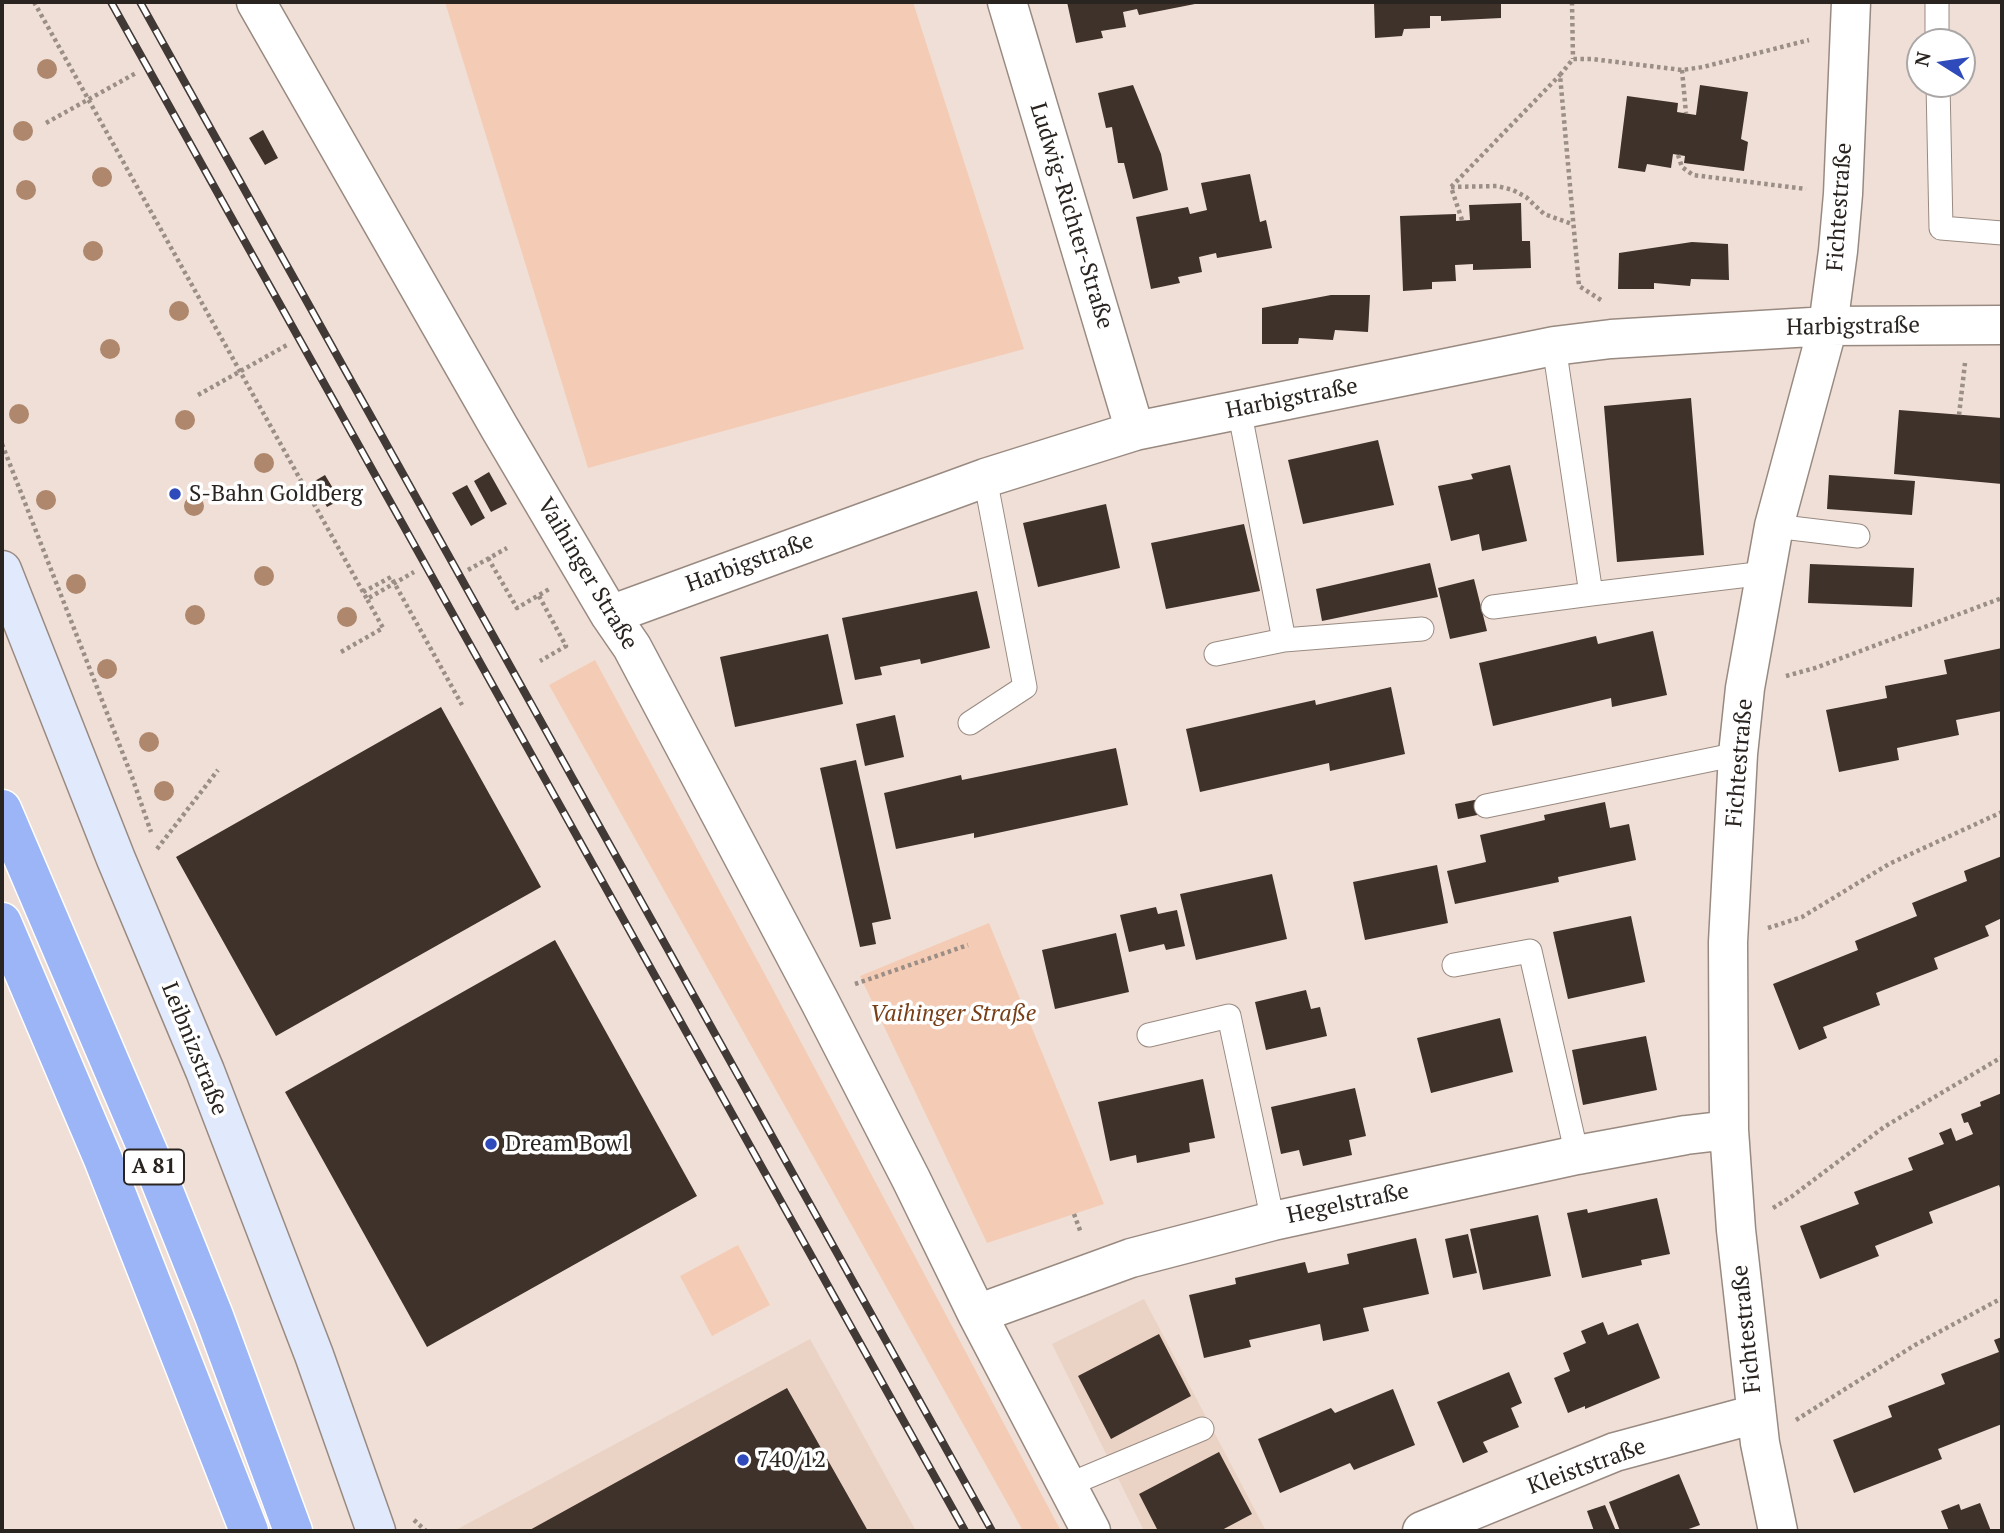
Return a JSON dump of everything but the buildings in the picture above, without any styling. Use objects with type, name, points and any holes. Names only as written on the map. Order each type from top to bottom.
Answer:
[{"type":"highway","name":"A 81","points":[[2,809],[160,1181],[214,1316],[293,1531]]},
{"type":"highway","name":"A 81","points":[[2,922],[108,1171],[249,1531]]},
{"type":"street","name":"Vaihinger Straße","points":[[256,2],[499,427],[610,615],[632,647],[820,1002],[977,1314],[1091,1531]]},
{"type":"street","name":"Ludwig-Richter-Straße","points":[[1007,2],[1135,430]]},
{"type":"street","name":"Fichtestraße","points":[[1778,1531],[1760,1443],[1736,1230],[1729,1130],[1728,942],[1738,754],[1745,688],[1774,526],[1828,326],[1843,194],[1851,16]]},
{"type":"street","name":"Harbigstraße","points":[[610,615],[985,478],[1135,430],[1554,346],[1828,326],[1985,325]]},
{"type":"street","name":"Leibnizstraße","points":[[2,570],[116,859],[205,1071],[314,1355],[376,1531]]},
{"type":"street","name":"Hegelstraße","points":[[977,1314],[1131,1258],[1273,1221],[1577,1155],[1729,1130]]},
{"type":"street","name":"Kleiststraße","points":[[1422,1531],[1615,1452],[1756,1414]]},
{"type":"lane","points":[[1937,2],[1937,28]]},
{"type":"lane","points":[[1938,98],[1941,228],[2002,233]]},
{"type":"lane","points":[[1554,346],[1591,594]]},
{"type":"lane","points":[[1239,409],[1284,640]]},
{"type":"lane","points":[[970,723],[1025,687],[985,478]]},
{"type":"lane","points":[[1774,526],[1858,536]]},
{"type":"lane","points":[[1493,607],[1765,572]]},
{"type":"lane","points":[[1216,654],[1284,640],[1422,629]]},
{"type":"lane","points":[[1486,806],[1738,754]]},
{"type":"lane","points":[[1454,965],[1530,951],[1577,1155]]},
{"type":"lane","points":[[1149,1035],[1229,1016],[1273,1221]]},
{"type":"lane","points":[[1068,1485],[1202,1429]]},
{"type":"path","points":[[34,2],[383,628],[341,652]]},
{"type":"path","points":[[1451,187],[1573,59],[1572,2]]},
{"type":"path","points":[[1573,59],[1592,58],[1682,69],[1703,67],[1851,16]]},
{"type":"path","points":[[1682,69],[1685,113]]},
{"type":"path","points":[[46,123],[136,72]]},
{"type":"path","points":[[1560,75],[1579,286]]},
{"type":"path","points":[[1678,155],[1682,167],[1693,175],[1843,194]]},
{"type":"path","points":[[1451,187],[1497,186],[1513,190],[1544,214],[1572,224]]},
{"type":"path","points":[[1451,187],[1462,220]]},
{"type":"path","points":[[1959,415],[1985,325]]},
{"type":"path","points":[[198,395],[287,345]]},
{"type":"path","points":[[311,500],[325,491]]},
{"type":"path","points":[[468,570],[507,548]]},
{"type":"path","points":[[488,558],[517,608],[538,596],[566,646],[540,661]]},
{"type":"path","points":[[367,599],[414,572]]},
{"type":"path","points":[[363,592],[391,577],[462,705]]},
{"type":"path","points":[[1815,668],[2002,598]]},
{"type":"path","points":[[157,849],[218,770]]},
{"type":"path","points":[[1802,917],[1889,864],[2002,812]]},
{"type":"path","points":[[820,1002],[863,981],[968,945]]},
{"type":"path","points":[[1791,1197],[1884,1127],[2002,1057]]},
{"type":"path","points":[[1819,1407],[1915,1345],[2002,1298]]},
{"type":"shaded area","points":[[1144,1299],[1266,1531],[1144,1531],[1052,1344]]},
{"type":"shaded area","points":[[810,1339],[916,1531],[454,1531]]},
{"type":"green space","points":[[445,2],[913,2],[1024,349],[588,468]]},
{"type":"green space","points":[[595,660],[1061,1531],[1023,1531],[549,685]]},
{"type":"green space","name":"Vaihinger Straße","points":[[989,923],[1104,1204],[987,1243],[860,976]]},
{"type":"green space","points":[[738,1245],[770,1305],[712,1336],[680,1276]]},
{"type":"railway","points":[[111,2],[965,1531]]},
{"type":"railway","points":[[140,2],[992,1531]]},
{"type":"place","name":"S-Bahn Goldberg","points":[[175,494]]},
{"type":"place","name":"Dream Bowl","points":[[491,1144]]},
{"type":"place","name":"740/12","points":[[743,1460]]}]
